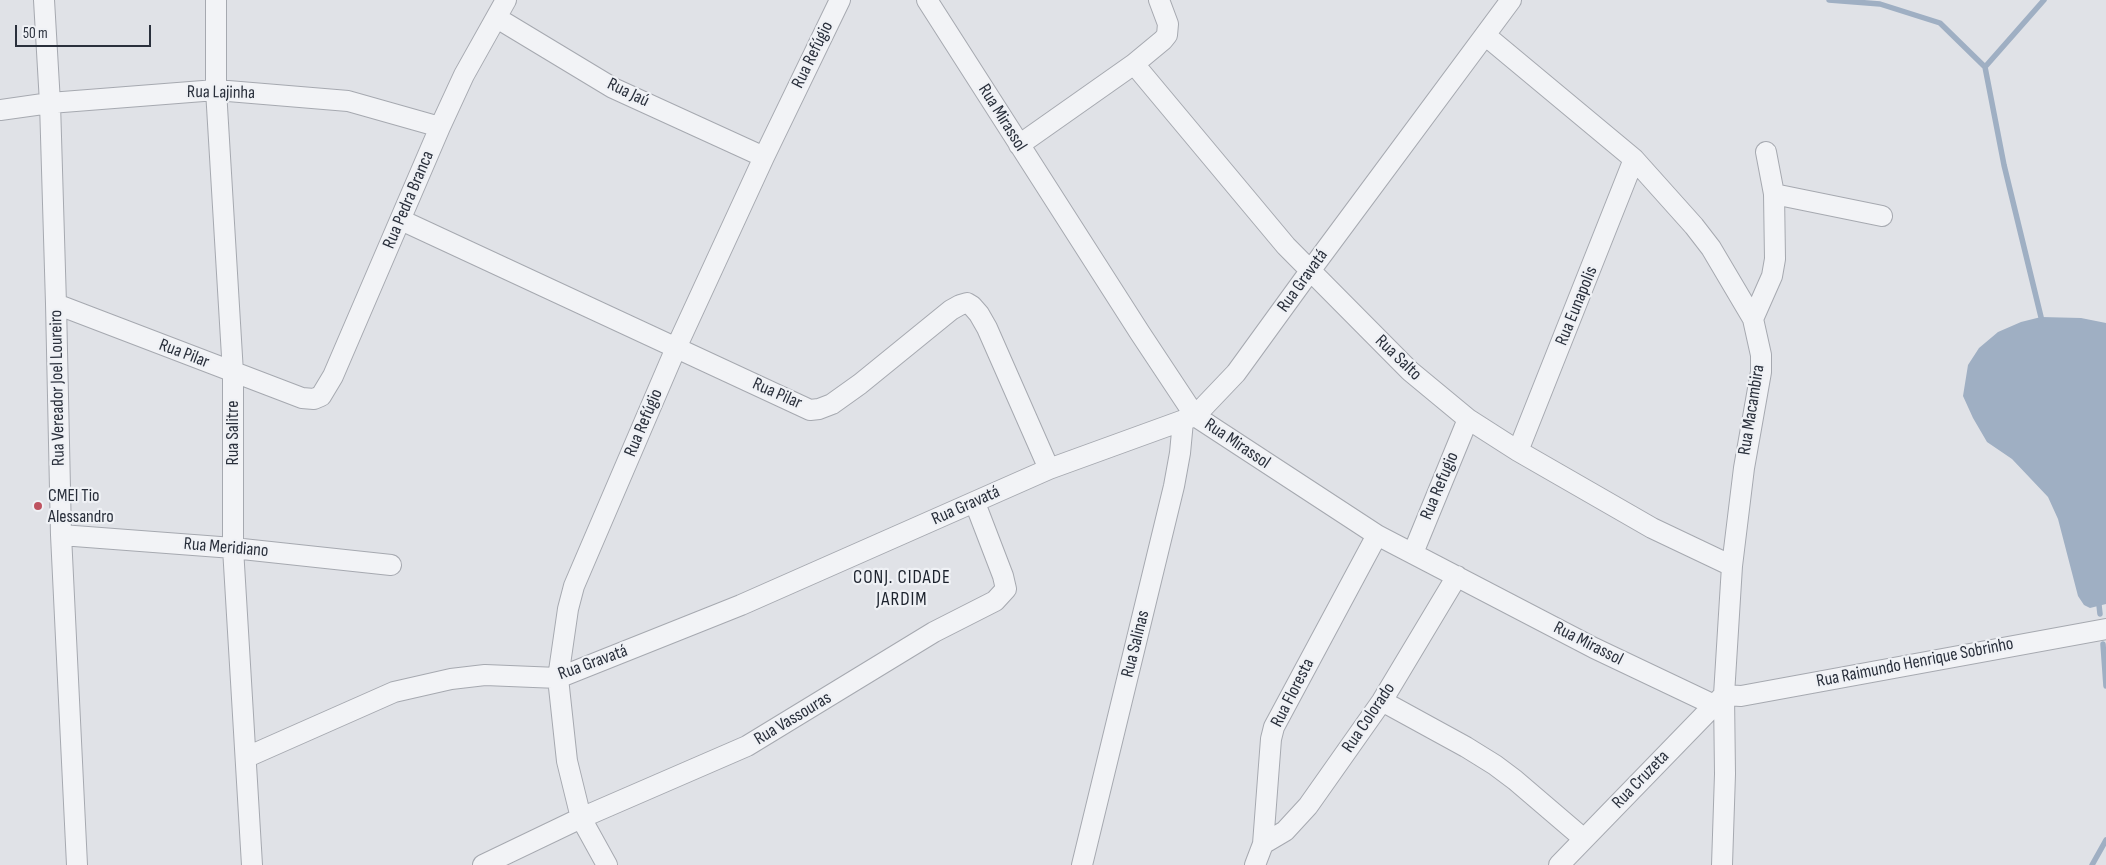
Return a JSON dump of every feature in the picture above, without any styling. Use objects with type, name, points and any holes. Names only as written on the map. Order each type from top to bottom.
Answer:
[{"type":"street","name":"Rua Vereador Joel Loureiro","points":[[44,0],[50,103],[61,535],[77,865]]},
{"type":"street","name":"Rua Salitre","points":[[216,0],[216,90],[233,373],[233,548],[252,865]]},
{"type":"street","name":"Rua Pedra Branca","points":[[314,399],[321,396],[333,376],[440,127],[464,75],[506,0]]},
{"type":"street","name":"Rua Refúgio","points":[[607,865],[581,818],[567,761],[558,678],[568,609],[574,586],[676,348],[840,0]]},
{"type":"street","name":"Rua Mirassol","points":[[927,0],[1189,418],[1377,535],[1594,648],[1719,700]]},
{"type":"street","points":[[1019,146],[1134,64],[1167,35],[1168,24],[1159,0]]},
{"type":"street","name":"Rua Gravatá","points":[[247,757],[394,692],[452,679],[485,675],[558,678],[741,605],[1049,469],[1189,418],[1236,373],[1511,0]]},
{"type":"street","name":"Rua Jaú","points":[[497,18],[613,88],[764,158]]},
{"type":"street","name":"Rua Macambira","points":[[1485,36],[1634,159],[1694,226],[1711,248],[1753,319],[1760,355],[1760,385],[1744,468],[1719,700],[1725,774],[1722,865]]},
{"type":"street","name":"Rua Salto","points":[[1134,64],[1269,227],[1410,371],[1468,419],[1518,451],[1652,528],[1732,566]]},
{"type":"street","name":"Rua Lajinha","points":[[0,110],[50,103],[216,90],[348,101],[440,127]]},
{"type":"street","points":[[1753,319],[1772,276],[1775,259],[1774,194],[1766,152]]},
{"type":"street","name":"Rua Eunapolis","points":[[1518,451],[1634,159]]},
{"type":"street","points":[[1774,194],[1882,216]]},
{"type":"street","name":"Rua Pilar","points":[[401,220],[810,410],[832,404],[860,384],[951,310],[967,303],[979,314],[987,328],[1049,469]]},
{"type":"street","name":"Rua Pilar","points":[[56,304],[233,373],[302,398],[314,399]]},
{"type":"street","name":"Rua Salinas","points":[[1082,865],[1189,418]]},
{"type":"street","name":"Rua Refugio","points":[[1413,553],[1468,419]]},
{"type":"street","name":"Rua Vassouras","points":[[483,865],[581,818],[747,746],[926,637],[983,608],[1000,597],[1006,589],[1003,576],[975,503]]},
{"type":"street","name":"Rua Meridiano","points":[[61,535],[233,548],[392,565]]},
{"type":"street","name":"Rua Floresta","points":[[1255,865],[1263,844],[1271,739],[1274,727],[1377,535]]},
{"type":"street","name":"Rua Colorado","points":[[1263,844],[1294,823],[1382,701],[1457,576]]},
{"type":"street","name":"Rua Raimundo Henrique Sobrinho","points":[[1719,700],[2106,629]]},
{"type":"street","name":"Rua Cruzeta","points":[[1559,865],[1719,700]]},
{"type":"street","points":[[1382,701],[1495,765],[1584,838]]},
{"type":"water","points":[[2041,317],[2081,318],[2106,323],[2106,604],[2090,608],[2084,605],[2078,596],[2058,519],[2048,497],[2012,459],[1987,442],[1963,396],[1968,365],[1979,348],[1998,332],[2021,322]]},
{"type":"waterway","points":[[1829,0],[1880,4],[1940,23],[1985,67],[2004,165],[2041,317]]},
{"type":"waterway","points":[[1985,67],[2044,0]]},
{"type":"waterway","points":[[2099,605],[2100,614]]},
{"type":"waterway","points":[[2103,644],[2106,686]]},
{"type":"waterway","points":[[2092,865],[2106,840]]},
{"type":"place","name":"CMEI Tio Alessandro","points":[[38,506]]},
{"type":"district","name":"CONJ. CIDADE JARDIM","points":[[902,589]]}]
